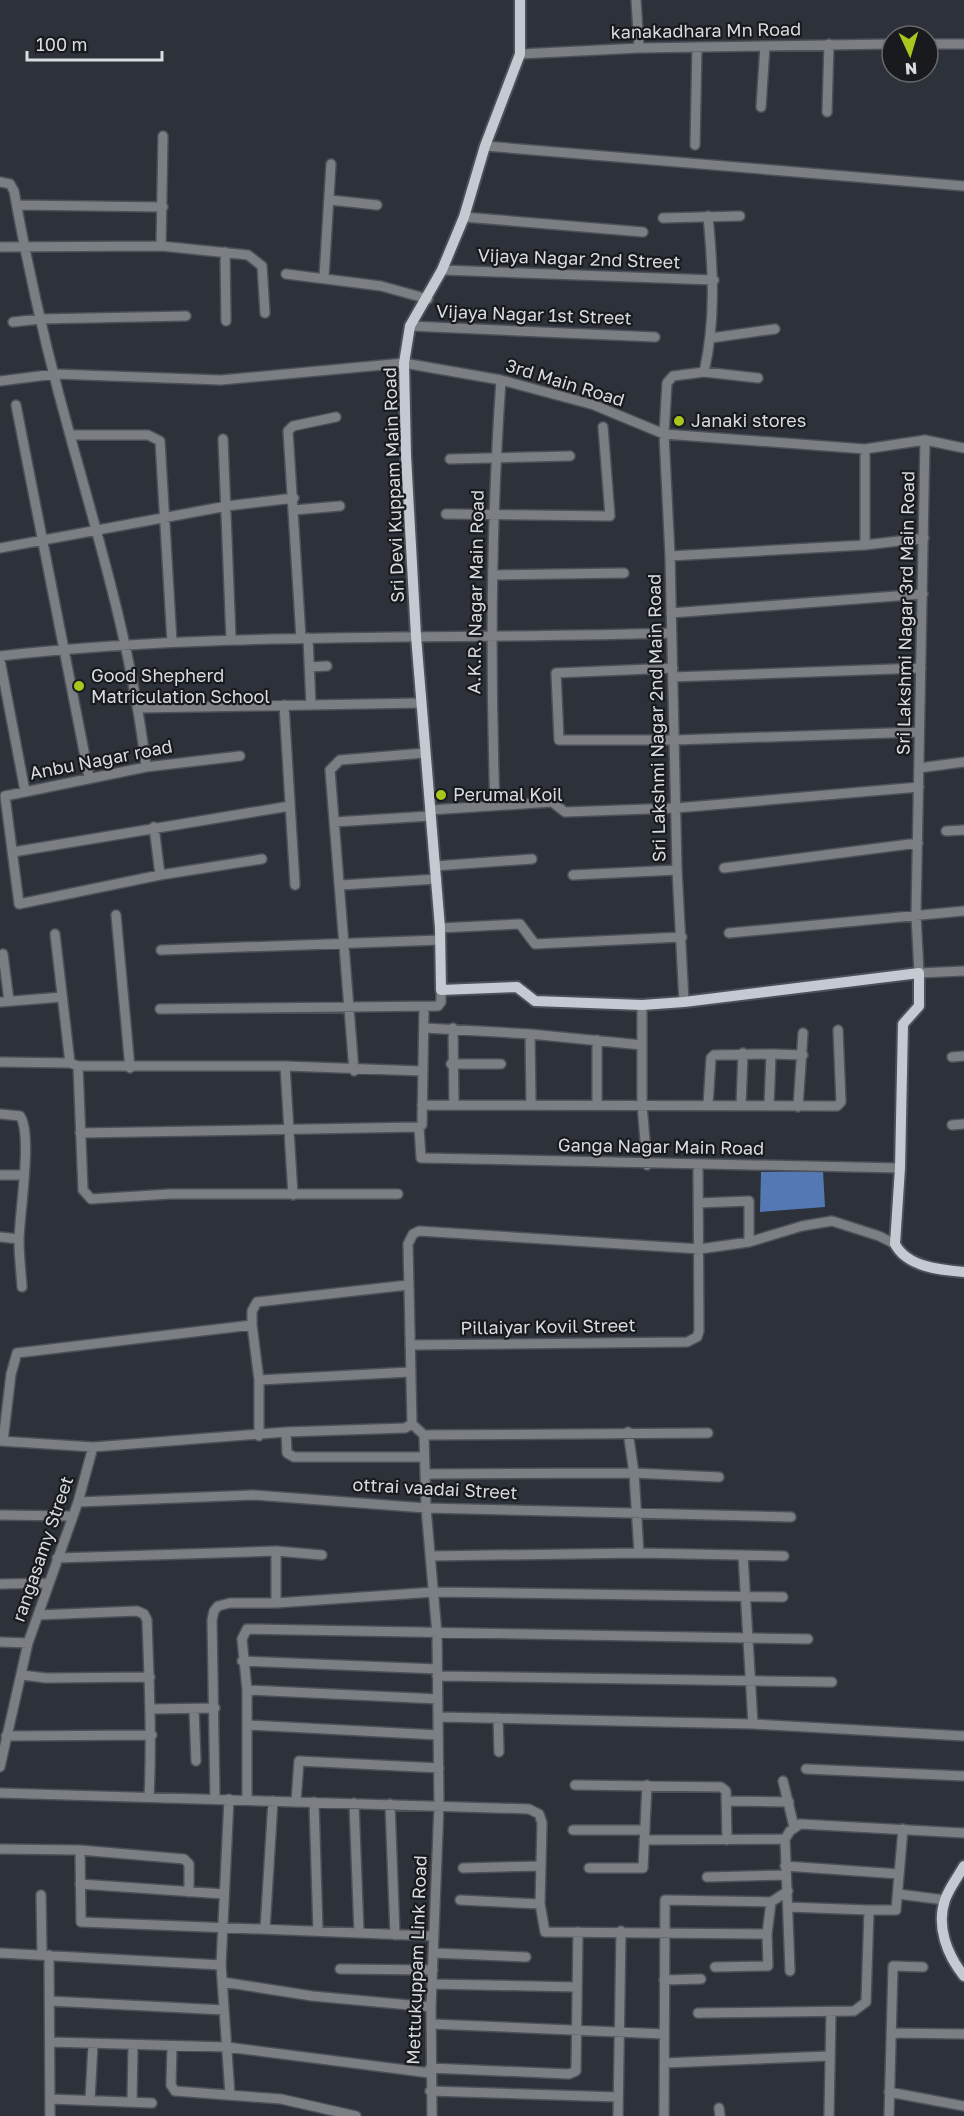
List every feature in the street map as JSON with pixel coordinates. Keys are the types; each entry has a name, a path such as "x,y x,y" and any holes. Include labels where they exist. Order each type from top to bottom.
{"main road":[{"name":"Sri Devi Kuppam Main Road","path":"441,990 440,928 416,636 406,456 404,363 410,326 428,299 464,217 485,146 520,54 520,0"},
{"path":"441,990 509,986 523,990 535,1001 642,1005 684,1002 919,973 919,1006 903,1024 900,1168 895,1244 900,1255 910,1261 964,1272"},
{"path":"964,1866 945,1900 943,1926 947,1951 964,1976"}],"street":[{"path":"636,0 639,48"},
{"path":"827,112 830,44"},
{"name":"kanakadhara Mn Road","path":"520,54 639,48 880,44"},
{"path":"940,44 964,44"},
{"path":"761,107 765,46"},
{"path":"695,145 697,47"},
{"path":"161,246 163,136"},
{"path":"485,146 964,186"},
{"path":"324,278 331,164"},
{"path":"0,182 6,182 13,187 23,245 40,319 125,644 139,708 146,767"},
{"path":"330,200 377,205"},
{"path":"17,205 163,207"},
{"path":"708,216 714,280 711,338 704,372 758,378"},
{"path":"663,218 740,216"},
{"path":"464,217 643,232"},
{"path":"0,247 23,245 161,246 248,255 262,266 265,312"},
{"path":"225,252 226,321"},
{"name":"Vijaya Nagar 2nd Street","path":"442,270 714,280"},
{"path":"286,274 381,286 428,299"},
{"path":"13,322 40,319 186,316"},
{"name":"Vijaya Nagar 1st Street","path":"410,326 656,337"},
{"path":"711,338 775,329"},
{"name":"3rd Main Road","path":"0,381 55,374 221,380 404,363 501,380 594,405 664,434 865,448 925,440 964,448"},
{"name":"Sri Lakshmi Nagar 2nd Main Road","path":"684,1002 677,870 670,556 664,434 668,380 673,375 704,372"},
{"name":"A.K.R. Nagar Main Road","path":"495,805 490,692 495,457 501,380"},
{"path":"16,405 89,777"},
{"path":"311,705 310,667 305,638 289,430 336,417"},
{"path":"446,514 610,516 603,428"},
{"path":"70,435 148,435 158,438 166,519 172,642"},
{"path":"223,440 231,639"},
{"name":"Sri Lakshmi Nagar 3rd Main Road","path":"919,973 916,915 925,440"},
{"path":"865,448 865,545"},
{"path":"450,459 570,456"},
{"path":"0,548 227,506 294,498"},
{"path":"294,510 340,506"},
{"path":"670,556 865,545 924,538"},
{"path":"493,575 624,573"},
{"path":"671,613 923,594"},
{"path":"25,791 0,658 63,649 231,639 672,633"},
{"path":"310,667 327,666"},
{"path":"919,732 675,740 559,740 556,673 921,668"},
{"path":"139,708 421,703"},
{"path":"284,705 295,885"},
{"path":"354,1071 346,943 330,770 335,762 425,753"},
{"name":"Anbu Nagar road","path":"160,875 19,903 5,796 146,767 240,756"},
{"path":"919,768 964,762"},
{"path":"334,822 495,805 552,802 565,812 676,808 919,787"},
{"path":"13,852 290,806"},
{"path":"154,828 160,875 262,859"},
{"path":"946,831 964,830"},
{"path":"724,868 918,843"},
{"path":"435,866 532,860"},
{"path":"573,875 677,870"},
{"path":"341,885 436,879"},
{"path":"729,933 964,911"},
{"path":"116,915 130,1068"},
{"path":"440,928 520,924 535,944 682,937"},
{"path":"55,934 62,997 74,1065 83,1190 91,1199 170,1194 398,1194"},
{"path":"161,950 440,940"},
{"path":"3,954 5,1001 62,997"},
{"path":"919,973 964,971"},
{"path":"160,1009 350,1009 440,1006 441,990"},
{"path":"642,1005 642,1104 647,1165"},
{"path":"80,1133 419,1127 422,1125 424,1007"},
{"path":"425,1028 530,1034 642,1045"},
{"path":"453,1028 454,1105"},
{"path":"422,1105 531,1103 798,1107 841,1105 838,1030"},
{"path":"798,1107 803,1033"},
{"path":"530,1034 531,1103"},
{"path":"597,1040 597,1104"},
{"path":"708,1105 711,1059 714,1055 743,1053 803,1055"},
{"path":"741,1106 743,1053"},
{"path":"769,1106 771,1054"},
{"path":"952,1057 964,1056"},
{"path":"0,1062 130,1068 285,1066 354,1071 422,1071"},
{"path":"452,1064 501,1064"},
{"path":"285,1066 293,1195"},
{"path":"0,1114 20,1116 23,1120 24,1175 19,1239 22,1287"},
{"path":"952,1125 964,1124"},
{"name":"Ganga Nagar Main Road","path":"419,1127 421,1158 647,1165 900,1168"},
{"path":"698,1166 700,1249"},
{"path":"0,1174 24,1175"},
{"path":"698,1203 749,1201 749,1242"},
{"path":"708,1433 628,1432 424,1436 412,1424 408,1244 413,1234 419,1231 700,1249 749,1242 802,1226 832,1221 879,1236 895,1244"},
{"path":"0,1237 19,1239"},
{"name":"Pillaiyar Kovil Street","path":"410,1345 687,1342 697,1337 699,1331 700,1249"},
{"path":"259,1436 258,1380 252,1325 252,1311 257,1302 408,1285"},
{"path":"252,1325 17,1353 11,1374 2,1441 93,1447 259,1436 286,1432 405,1428 412,1424"},
{"path":"258,1380 410,1372"},
{"path":"286,1432 287,1453 299,1458 424,1457"},
{"path":"628,1432 634,1473 639,1553"},
{"name":"Mettukuppam Link Road","path":"424,1436 426,1508 437,1634 439,1768 431,2007 432,2116"},
{"name":"rangasamy Street","path":"0,1767 28,1643 71,1516 78,1502 93,1447"},
{"path":"425,1474 634,1473 719,1477"},
{"name":"ottrai vaadai Street","path":"78,1502 253,1495 426,1508 790,1517"},
{"path":"0,1515 71,1516"},
{"path":"57,1558 276,1551 322,1555"},
{"path":"276,1551 276,1603"},
{"path":"431,1556 639,1553 784,1556"},
{"path":"743,1555 753,1724"},
{"path":"0,1584 48,1583"},
{"path":"215,1799 214,1611 218,1606 230,1603 276,1603 434,1592 783,1597"},
{"path":"38,1615 137,1611 144,1614 147,1620 152,1735 149,1797"},
{"path":"247,1800 247,1690 242,1661 242,1639 247,1629 748,1640 808,1639"},
{"path":"0,1642 28,1643"},
{"path":"242,1661 437,1673 832,1682"},
{"path":"22,1675 46,1678 150,1677"},
{"path":"247,1690 438,1699"},
{"path":"150,1709 215,1708"},
{"path":"194,1709 196,1761"},
{"path":"438,1717 753,1724 964,1736"},
{"path":"498,1718 499,1752"},
{"path":"247,1725 438,1735"},
{"path":"6,1736 152,1735"},
{"path":"296,1801 298,1761 439,1768"},
{"path":"806,1769 964,1776"},
{"path":"783,1781 794,1827"},
{"path":"575,1785 714,1785 724,1789 727,1840"},
{"path":"589,1868 643,1868 646,1785"},
{"path":"0,1793 439,1805 536,1811 542,1823 540,1904 545,1932 767,1934"},
{"path":"229,1799 222,1965 230,2095"},
{"path":"265,1929 273,1801"},
{"path":"314,1802 318,1932"},
{"path":"726,1802 789,1802"},
{"path":"354,1803 359,1933"},
{"path":"390,1804 395,1935"},
{"path":"790,1971 789,1907 784,1839 794,1827 800,1824 964,1833"},
{"path":"789,1907 896,1910 903,1829"},
{"path":"573,1830 727,1840 784,1839"},
{"path":"0,1849 80,1850 187,1860 189,1892"},
{"path":"80,1850 81,1922 434,1936"},
{"path":"463,1868 541,1866"},
{"path":"707,1877 786,1871 899,1874"},
{"path":"80,1884 224,1894"},
{"path":"664,2116 664,1900 771,1902 788,1891"},
{"path":"898,1894 945,1900"},
{"path":"41,1895 50,2001 50,2116"},
{"path":"460,1900 540,1904"},
{"path":"715,1967 768,1966 767,1934 771,1902"},
{"path":"698,2013 854,2011 866,2002 869,1910"},
{"path":"618,2116 621,1931"},
{"path":"50,2042 227,2047 430,2071 569,2073 576,2071 578,1932"},
{"path":"0,1953 222,1965"},
{"path":"433,1953 526,1957"},
{"path":"889,2116 892,1969 896,1965 922,1967"},
{"path":"340,1969 433,1970"},
{"path":"664,1980 701,1979"},
{"path":"223,1982 312,1996 431,2007"},
{"path":"432,1984 576,1987"},
{"path":"50,2001 224,2010"},
{"path":"829,2116 831,2012"},
{"path":"432,2024 664,2034"},
{"path":"891,2033 964,2034"},
{"path":"90,2100 93,2044"},
{"path":"132,2102 134,2046"},
{"path":"172,2046 173,2089 281,2099 356,2116"},
{"path":"665,2063 829,2056"},
{"path":"430,2091 618,2097"},
{"path":"889,2092 964,2106"},
{"path":"50,2099 152,2103"}],"water":[{"path":"823,1171 825,1207 760,1212 761,1172"}],"place":[{"name":"Janaki stores","path":"679,421"},
{"name":"Good Shepherd Matriculation School","path":"79,686"},
{"name":"Perumal Koil","path":"441,795"}]}
